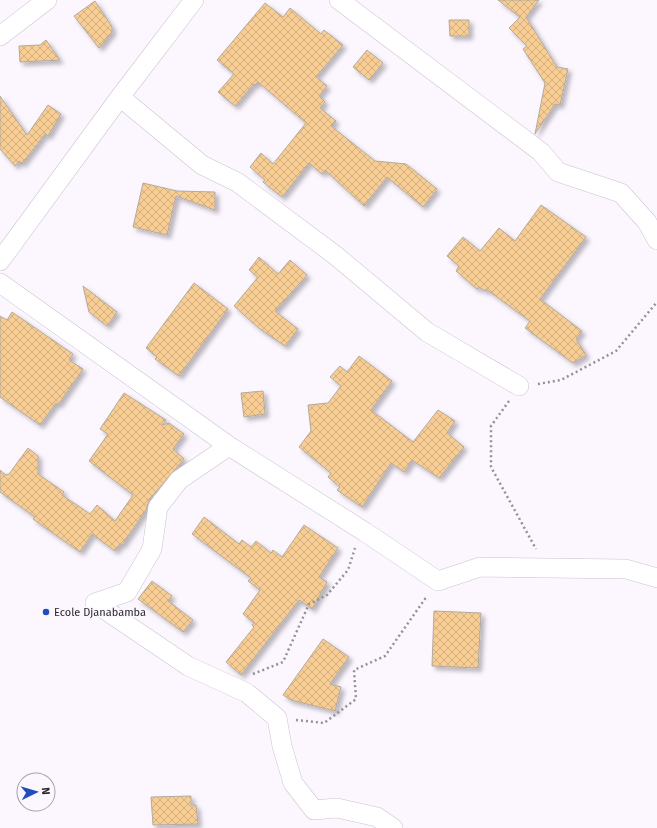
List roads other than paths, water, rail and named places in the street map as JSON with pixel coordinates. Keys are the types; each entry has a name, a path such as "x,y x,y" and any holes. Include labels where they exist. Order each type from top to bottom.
{"street":[{"path":"0,36 47,0"},
{"path":"0,261 120,97 194,0"},
{"path":"339,0 541,152 558,172 621,193 647,222 657,240"},
{"path":"120,97 202,165 237,182 336,255 427,332 519,386"},
{"path":"0,283 230,446 365,532 438,581 480,567 626,569 657,578"},
{"path":"230,446 179,480 158,507 152,549 127,592 95,602 188,666 246,693 277,718 282,746 293,783 314,810 337,808 377,817 392,828"}],"place":[{"name":"Ecole Djanabamba","path":"46,612"}]}
